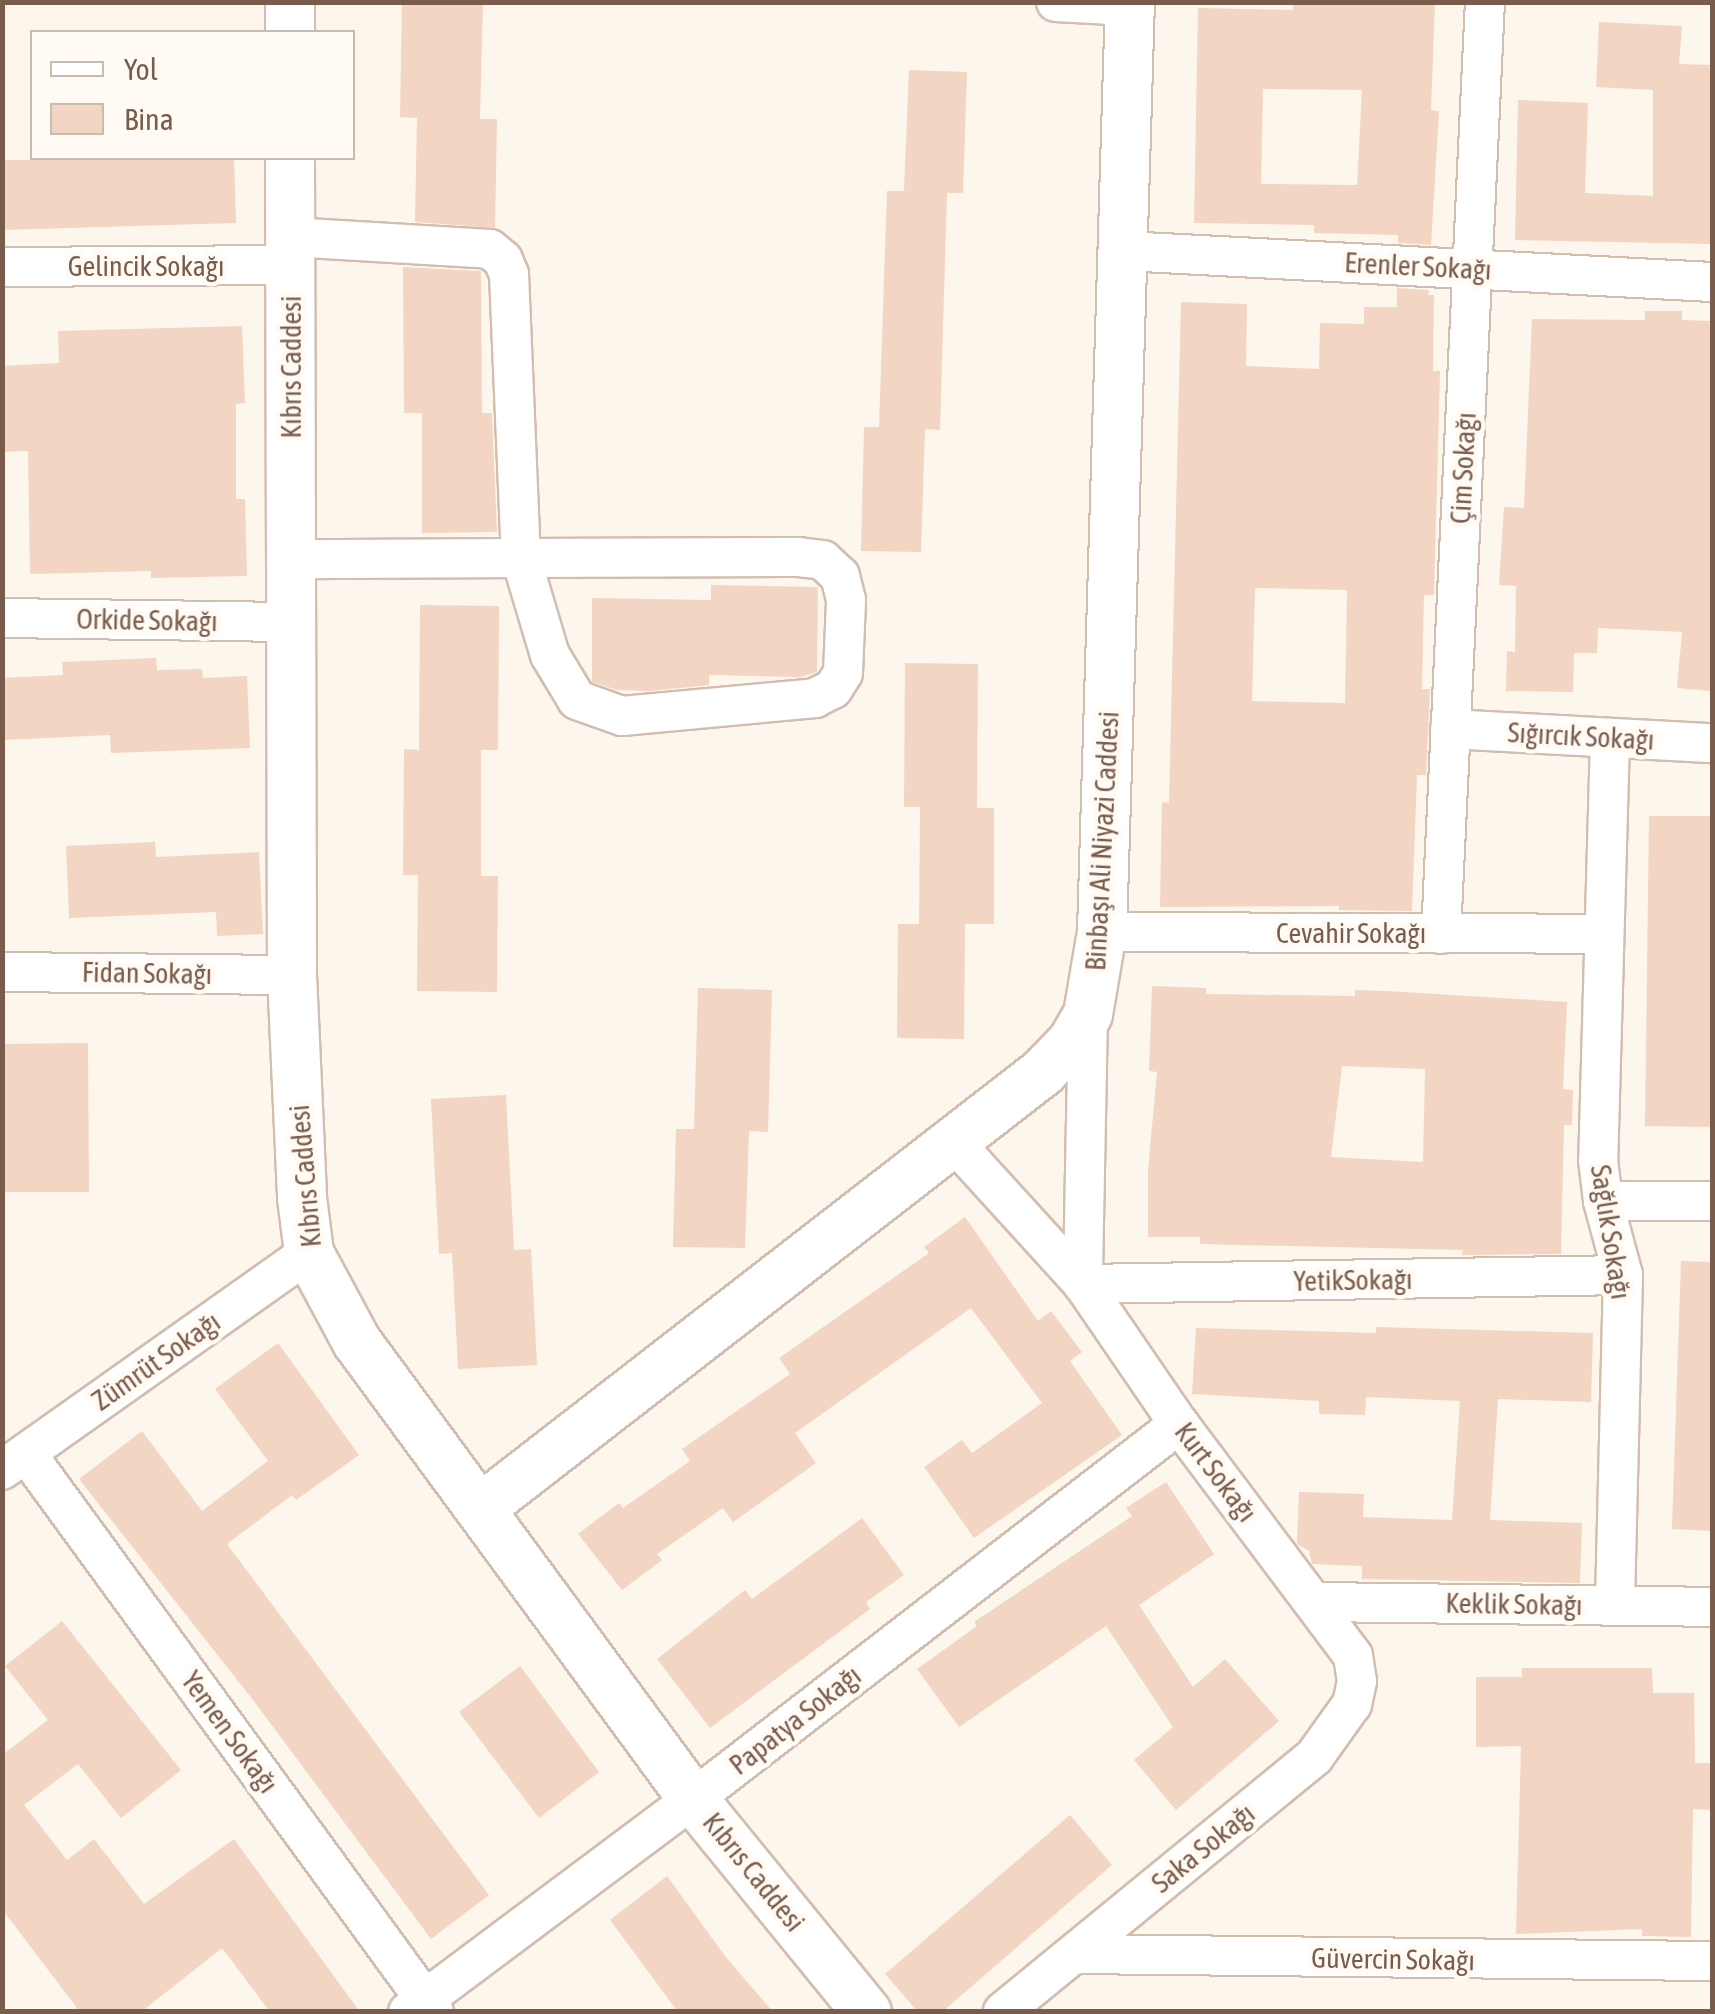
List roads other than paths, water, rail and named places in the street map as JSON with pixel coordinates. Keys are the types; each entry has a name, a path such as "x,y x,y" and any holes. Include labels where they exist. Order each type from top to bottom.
{"street":[{"path":"290,2 290,30"},
{"path":"1056,2 1130,4"},
{"name":"Çim Sokağı","path":"1440,934 1485,2"},
{"name":"Binbaşı Ali Niyazi Caddesi","path":"481,1508 1043,1072 1072,1042 1088,1014 1102,932 1130,4"},
{"name":"Kıbrıs Caddesi","path":"290,160 292,975 302,1198 309,1253 357,1342 693,1799 867,2012"},
{"name":"Gelincik Sokağı","path":"2,267 290,251 490,249 503,260 510,274 522,558"},
{"name":"Erenler Sokağı","path":"1124,251 1712,282"},
{"path":"292,559 522,558 823,560 840,576 846,600 842,672 833,689 815,698 622,716 601,712 577,700 564,683 550,655 522,558"},
{"name":"Orkide Sokağı","path":"2,618 291,622"},
{"name":"Sığırcık Sokağı","path":"1450,730 1712,743"},
{"name":"Sağlık Sokağı","path":"1610,738 1601,934 1598,1160 1603,1201 1623,1275 1615,1606"},
{"name":"Cevahir Sokağı","path":"1102,932 1601,934"},
{"name":"Fidan Sokağı","path":"2,972 292,975"},
{"path":"1083,1284 1088,1014"},
{"name":"Kurt Sokağı","path":"953,1141 1083,1284 1178,1424 1353,1656"},
{"path":"1603,1201 1712,1201"},
{"name":"Zümrüt Sokağı","path":"14,1461 309,1253"},
{"name":"YetikSokağı","path":"1083,1284 1623,1275"},
{"name":"Papatya Sokağı","path":"422,2008 1178,1424"},
{"name":"Yemen Sokağı","path":"14,1461 422,2008"},
{"name":"Keklik Sokağı","path":"1315,1602 1712,1607"},
{"name":"Saka Sokağı","path":"1003,2012 1314,1757 1352,1704 1357,1681 1353,1656"},
{"name":"Güvercin Sokağı","path":"1074,1954 1712,1962"}]}
